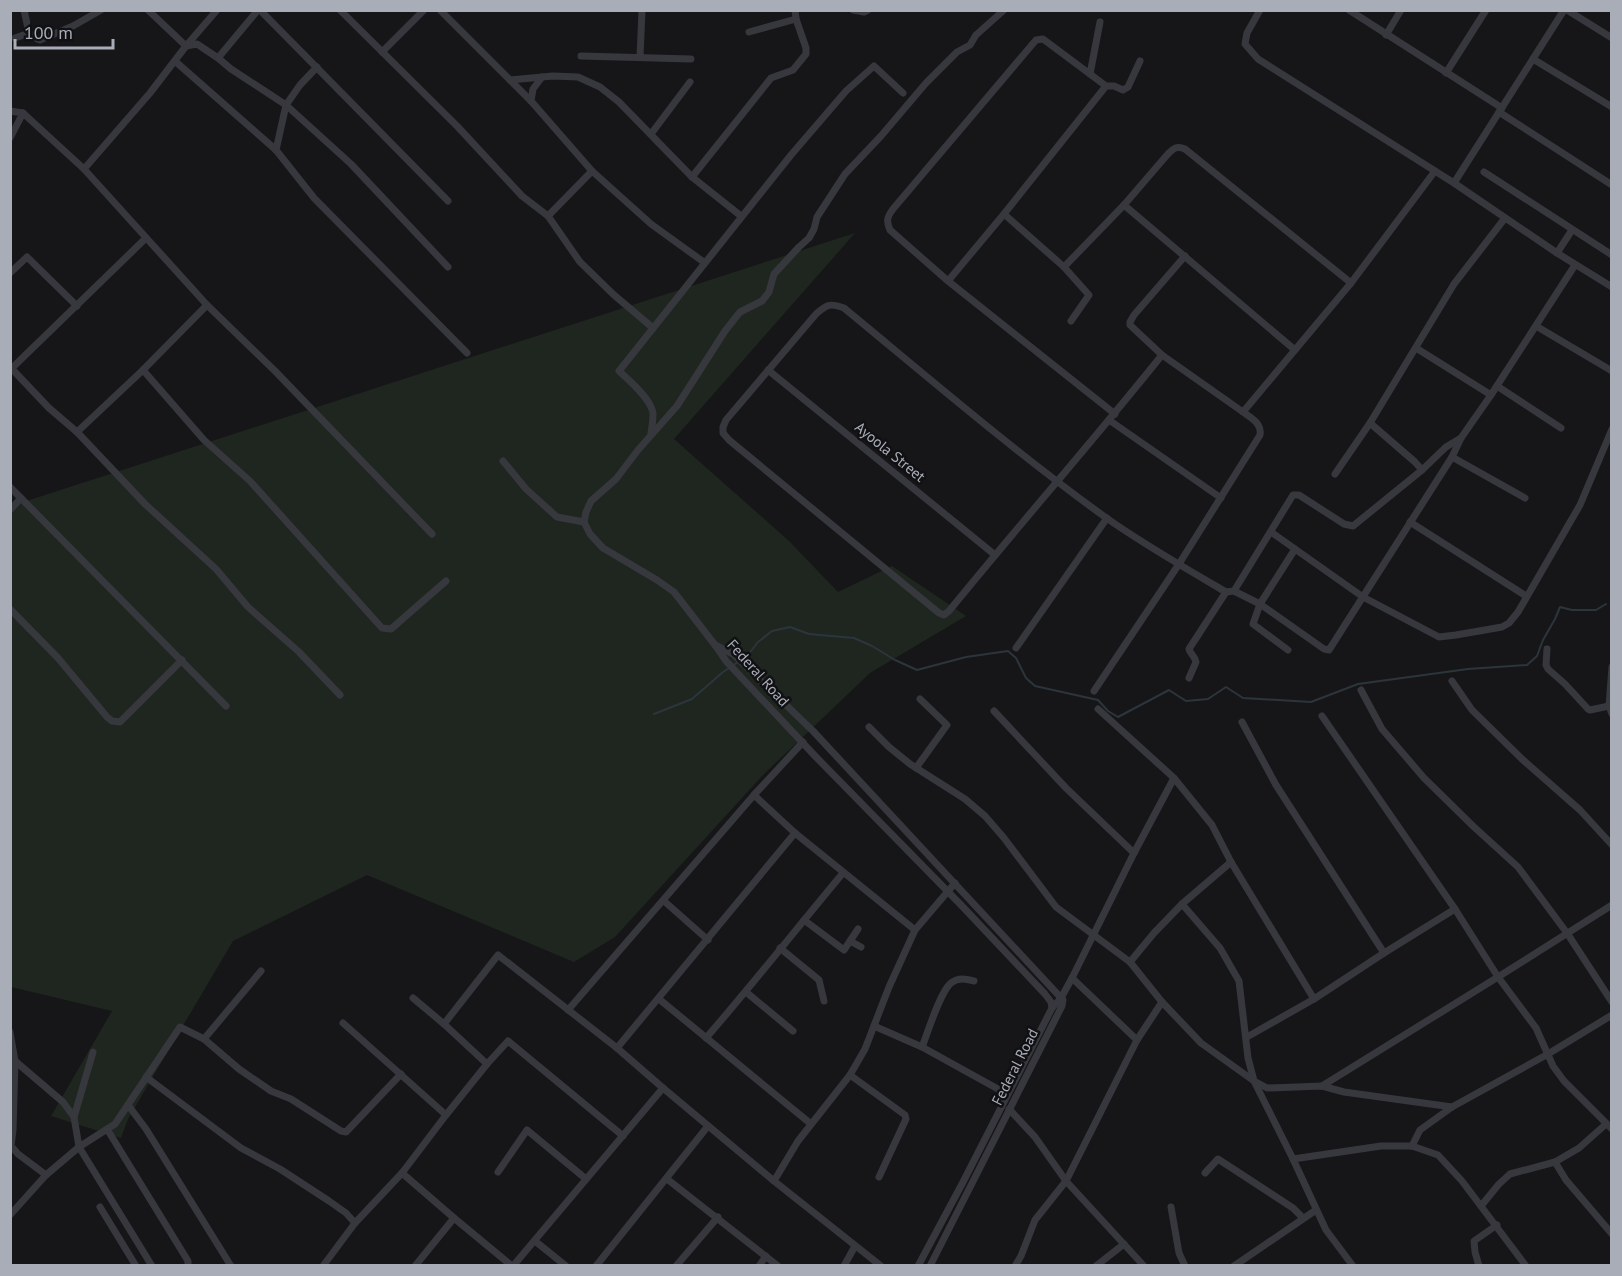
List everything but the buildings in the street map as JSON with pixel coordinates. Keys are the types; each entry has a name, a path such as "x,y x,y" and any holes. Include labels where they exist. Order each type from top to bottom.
{"street":[{"path":"24,10 29,33 40,40 74,26 101,10"},
{"path":"148,10 186,46"},
{"path":"84,170 217,10"},
{"path":"218,58 259,10 448,201"},
{"path":"340,10 457,126 522,196 548,216 580,262 653,328"},
{"path":"382,52 424,10"},
{"path":"440,10 531,101 592,171 651,224 705,263"},
{"path":"640,57 642,10"},
{"path":"854,10 864,12 868,10"},
{"path":"715,645 674,592 603,548 590,534 584,522 591,501 616,479 676,406 724,331 740,312 762,301 769,292 774,274 808,238 814,229 817,217 844,174 881,136 926,83 957,52 970,45 976,35 1004,10"},
{"path":"1260,10 1247,33 1245,44 1258,59 1455,183 1557,254 1611,287"},
{"path":"1349,10 1611,185"},
{"path":"1386,34 1401,10"},
{"path":"1446,73 1486,10"},
{"path":"1455,183 1566,10 1611,39"},
{"path":"692,177 771,78 793,70 806,54 807,48 795,15 749,32"},
{"path":"1090,74 1100,22"},
{"path":"15,38 29,33"},
{"path":"1140,61 1128,87 1123,90 1114,86 1106,86 1043,39 1036,40 888,216 887,223 890,230 948,281 1112,417 1221,498"},
{"path":"186,46 197,44 286,105 351,164 448,267"},
{"path":"581,56 691,59"},
{"path":"1533,59 1611,107"},
{"path":"176,62 276,150 314,198 467,353"},
{"path":"651,434 653,411 632,382 619,371 741,216 846,91 874,66 903,93"},
{"path":"276,150 286,105 317,67"},
{"path":"531,101 533,89 542,77"},
{"path":"510,80 579,77 600,87 619,102 692,177 741,216"},
{"path":"651,134 690,82"},
{"path":"948,281 1106,86"},
{"path":"10,111 23,113 84,170 207,304 432,534"},
{"path":"10,138 23,113"},
{"path":"1064,267 1124,205 1167,155 1174,148 1180,147 1351,283"},
{"path":"548,216 592,171"},
{"path":"1243,412 1351,283 1434,171"},
{"path":"1484,172 1611,255"},
{"path":"1124,205 1295,350"},
{"path":"1004,214 1064,267 1089,295 1071,321"},
{"path":"1335,474 1370,423 1454,284 1505,218"},
{"path":"1557,254 1572,230"},
{"path":"146,238 11,370 77,432 145,504 216,569 248,607 299,652 340,695"},
{"path":"10,273 27,256 77,306"},
{"path":"1094,691 1179,564 1260,435 1261,429 1258,424 1162,355 1132,328 1130,321 1134,315 1185,256"},
{"path":"1162,355 1112,417 1057,482 995,555 947,614 944,615 930,606 723,433 726,420 816,314 825,306 835,304 844,308 1057,482 1107,518 1226,592 1234,591 1260,604 1327,650 1364,597 1452,457 1461,438 1575,265"},
{"path":"77,432 143,370 207,304"},
{"path":"1536,326 1611,371"},
{"path":"1416,348 1491,395"},
{"path":"143,370 204,440 250,481 382,628 391,629 446,581"},
{"name":"Ayoola Street","path":"768,370 995,555"},
{"path":"1497,386 1561,428"},
{"path":"1370,423 1422,470"},
{"path":"1271,532 1364,597 1439,637 1493,630 1509,622 1518,612 1575,514 1611,429"},
{"path":"1234,591 1293,495 1299,495 1344,524 1353,526 1422,470 1446,447 1461,438"},
{"path":"1452,457 1525,498"},
{"path":"502,461 526,489 557,517 584,522"},
{"path":"10,487 226,706"},
{"path":"10,510 21,498"},
{"path":"1016,648 1107,518"},
{"path":"1410,522 1526,596"},
{"path":"1288,650 1253,624 1260,604 1295,549"},
{"path":"1189,678 1196,662 1190,649 1226,592"},
{"path":"10,609 58,658 112,721 120,722 182,660"},
{"name":"Federal Road","path":"715,645 733,654 813,731 1063,1000 930,1266"},
{"name":"Federal Road","path":"715,645 726,661 802,742 1051,1002 1052,1008 1037,1039 918,1266"},
{"path":"1547,649 1545,665 1590,710 1610,710 1611,667"},
{"path":"1452,681 1472,710 1523,760 1580,810 1611,844"},
{"path":"1361,690 1382,729 1424,778 1518,867 1567,933 1611,1002"},
{"path":"916,768 947,725 920,699"},
{"path":"1098,708 1174,778 1212,825 1231,862 1314,999"},
{"path":"994,711 1066,788 1134,853"},
{"path":"1322,716 1455,909 1498,977 1527,1019 1536,1028 1553,1066 1564,1081 1609,1126 1555,1162 1510,1174 1498,1184 1481,1206"},
{"path":"1242,722 1276,785 1384,953"},
{"path":"869,727 889,747 916,768 964,799 985,816 1056,907 1130,962 1162,1002 1201,1043 1254,1081 1267,1088 1322,1086 1344,1092 1452,1107"},
{"path":"568,1010 802,742"},
{"path":"1052,1008 1061,998 1072,978 1174,778"},
{"path":"754,795 795,833 915,930"},
{"path":"617,1048 795,833"},
{"path":"1130,962 1182,904 1231,862"},
{"path":"706,1038 843,873"},
{"path":"774,1181 798,1141 850,1075 865,1049 889,987 915,930 955,883"},
{"path":"664,901 708,940"},
{"path":"1182,904 1221,948 1239,981 1248,1058 1254,1081 1326,1230 1353,1266"},
{"path":"1322,1086 1611,905"},
{"path":"1246,1038 1314,999 1455,909"},
{"path":"804,920 844,950 858,929"},
{"path":"850,941 861,947"},
{"path":"780,948 819,980 824,1001"},
{"path":"444,1024 498,955 617,1048 774,1181 881,1266"},
{"path":"204,1039 261,971"},
{"path":"1072,978 1137,1040"},
{"path":"922,1047 943,994 950,984 964,979 974,981"},
{"path":"746,992 793,1030"},
{"path":"413,998 487,1064"},
{"path":"658,999 811,1124"},
{"path":"1015,1266 1035,1220 1066,1181 1137,1040 1162,1002"},
{"path":"1412,1146 1420,1130 1452,1107 1548,1054 1611,1015"},
{"path":"343,1023 446,1115"},
{"path":"874,1026 922,1047 1007,1094"},
{"path":"10,1215 46,1175 79,1147 115,1124 180,1027 204,1039 239,1069 271,1091 291,1099 346,1132 401,1074"},
{"path":"10,1032 15,1061 13,1130 10,1146 46,1175"},
{"path":"322,1266 355,1223 402,1173 446,1115 508,1041 623,1136"},
{"path":"93,1052 74,1117 79,1147 152,1266"},
{"path":"15,1061 63,1102 74,1117"},
{"path":"850,1075 905,1115 906,1119 879,1177"},
{"path":"146,1077 241,1149 286,1173 338,1207 355,1223"},
{"path":"402,1173 513,1266 663,1088"},
{"path":"128,1105 146,1128 231,1266"},
{"path":"1009,1109 1035,1137 1066,1181 1144,1266"},
{"path":"596,1266 708,1126"},
{"path":"107,1130 188,1261 188,1266"},
{"path":"498,1172 527,1130 586,1179"},
{"path":"1293,1159 1381,1146 1412,1146 1438,1155 1497,1225 1526,1266"},
{"path":"1205,1173 1218,1159 1293,1208 1303,1218"},
{"path":"1555,1162 1566,1180 1611,1234"},
{"path":"667,1179 778,1266"},
{"path":"100,1207 136,1266"},
{"path":"1171,1207 1179,1253 1185,1266"},
{"path":"1237,1265 1316,1210"},
{"path":"676,1266 718,1217"},
{"path":"415,1266 453,1218"},
{"path":"1479,1266 1474,1241 1497,1225"},
{"path":"535,1242 566,1266"},
{"path":"1096,1266 1124,1244"},
{"path":"844,1266 855,1246"},
{"path":"759,1266 766,1256"}],"shaded area":[{"path":"855,233 674,439 789,541 838,592 892,566 966,616 870,673 763,775 615,937 574,962 367,875 233,941 128,1119 121,1138 51,1116 112,1011 11,987 11,506"}],"waterway":[{"path":"654,714 692,699 723,672 747,656 758,642 772,631 790,627 809,634 854,638 917,670 966,657 1008,651 1016,658 1026,678 1035,686 1098,700 1108,711 1118,717 1169,690 1186,701 1208,699 1226,687 1243,698 1311,702 1358,684 1468,669 1527,665 1537,656 1560,607 1572,610 1596,610 1606,604"}]}
